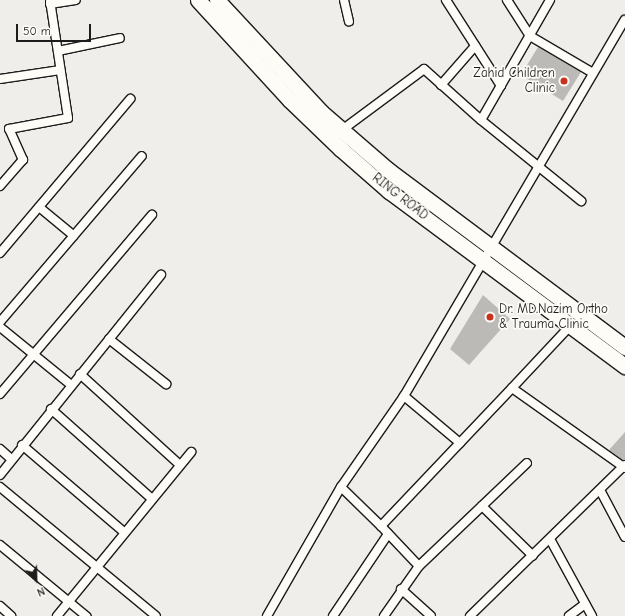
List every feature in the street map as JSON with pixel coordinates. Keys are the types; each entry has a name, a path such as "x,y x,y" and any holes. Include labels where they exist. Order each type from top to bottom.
{"highway":[{"name":"RING ROAD","path":"198,0 290,100 340,149 390,191 625,366"},
{"name":"RING ROAD","path":"217,0 342,130 388,170 625,347"}],"street":[{"path":"0,186 23,160 4,129 68,118 50,2 76,0"},
{"path":"344,0 349,21"},
{"path":"446,0 500,86"},
{"path":"507,0 530,36 593,73"},
{"path":"481,120 550,0"},
{"path":"267,616 341,487 404,396 537,166 593,73 623,30 625,20"},
{"path":"58,51 120,38"},
{"path":"441,85 475,46"},
{"path":"342,130 424,69 481,120 581,201"},
{"path":"0,79 60,70"},
{"path":"0,252 130,99"},
{"path":"0,322 142,156"},
{"path":"39,207 74,236"},
{"path":"0,394 152,215"},
{"path":"0,475 22,445 161,275"},
{"path":"381,526 571,325"},
{"path":"0,327 71,385"},
{"path":"109,338 166,384"},
{"path":"80,374 180,465"},
{"path":"470,616 478,613 550,539 625,467 512,388"},
{"path":"404,396 460,443"},
{"path":"51,409 152,499"},
{"path":"22,445 124,532"},
{"path":"0,449 11,459"},
{"path":"57,616 124,532 191,452"},
{"path":"384,616 401,589 419,566 527,463"},
{"path":"0,487 156,616"},
{"path":"341,487 419,566"},
{"path":"600,490 625,538"},
{"path":"482,506 533,556"},
{"path":"332,616 388,534"},
{"path":"550,539 592,616"},
{"path":"0,545 86,616"},
{"path":"401,589 431,616"},
{"path":"569,616 585,604"},
{"path":"0,606 11,616"}],"building":[{"path":"538,47 581,72 563,101 521,75"},
{"path":"483,295 510,319 469,365 450,349"},
{"path":"625,432 625,460 623,460 609,450"}],"place":[{"name":"Zahid Children Clinic","path":"564,81"},
{"name":"Dr. MD.Nazim Ortho & Trauma Clinic","path":"490,317"}]}
